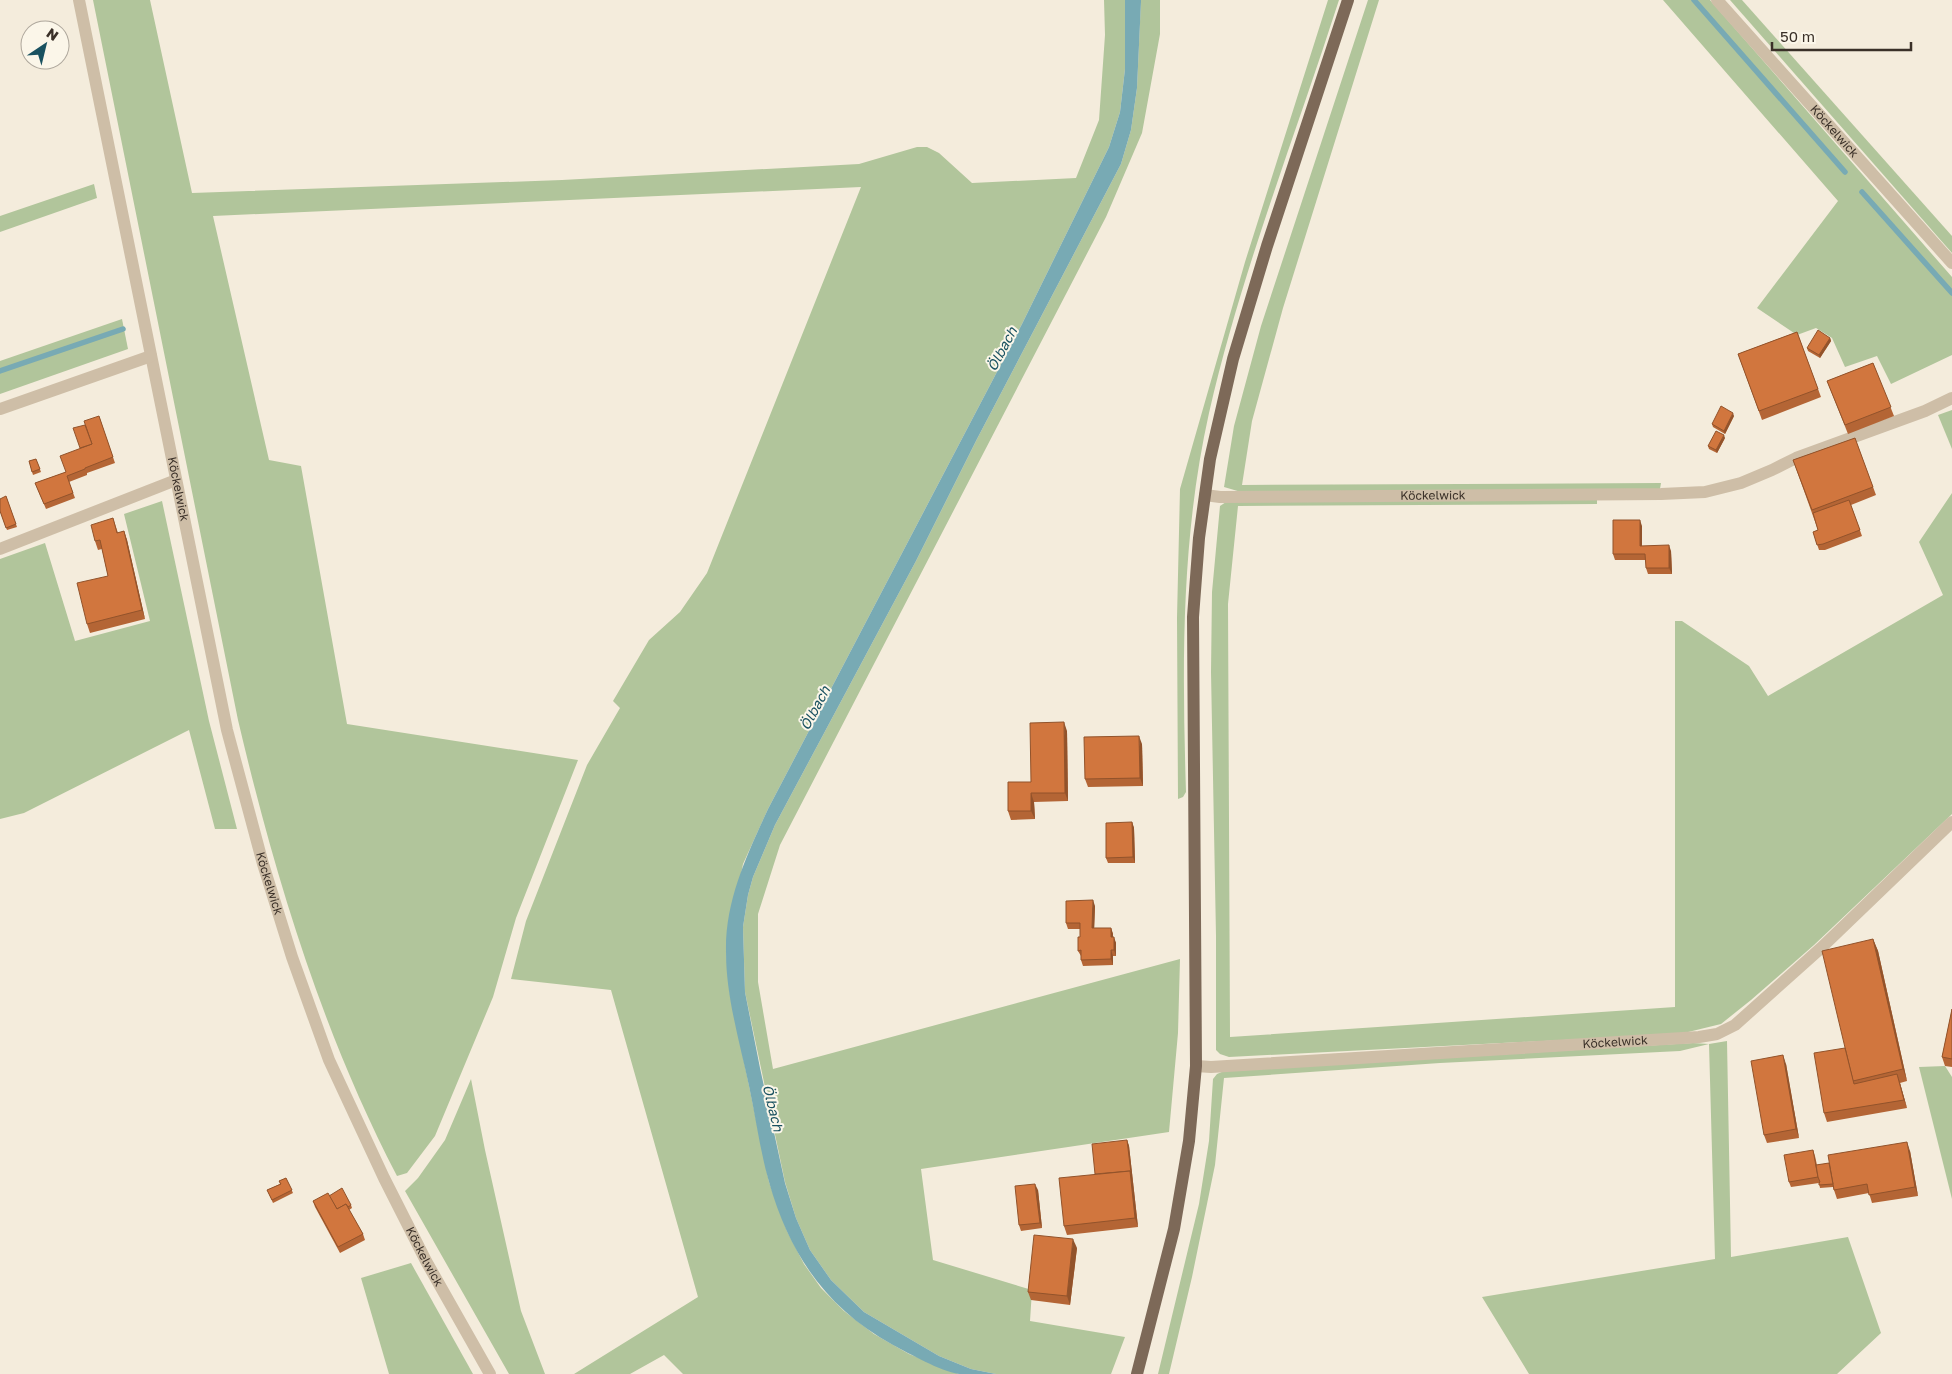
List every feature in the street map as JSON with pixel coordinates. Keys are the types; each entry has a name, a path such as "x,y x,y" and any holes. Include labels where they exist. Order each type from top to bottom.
{"main road":[{"path":"1137,1374 1174,1229 1189,1141 1196,1066 1193,617 1204,495 1210,459 1233,359 1267,246 1348,0"}],"street":[{"name":"Köckelwick","path":"79,0 227,730 263,864 292,957 329,1060 384,1178 426,1261 490,1374"},
{"name":"Köckelwick","path":"1717,0 1952,262"},
{"path":"0,410 151,356"},
{"name":"Köckelwick","path":"1204,495 1220,497 1661,494 1705,492 1741,483 1796,458 1925,412 1952,398"},
{"path":"0,549 176,480"},
{"name":"Köckelwick","path":"1196,1066 1211,1067 1700,1037 1717,1034 1735,1025 1950,828"}],"green space":[{"path":"93,0 150,0 192,193 562,180 859,164 917,147 927,147 939,153 972,183 1076,178 1099,120 1105,35 1104,0 1125,0 1125,69 1120,112 1109,147 1022,324 768,809 743,864 726,952 730,994 769,1182 787,1231 804,1264 821,1288 844,1311 874,1334 909,1354 959,1374 683,1374 664,1355 630,1374 574,1374 698,1297 611,990 511,979 526,921 587,765 620,708 613,701 649,640 680,612 707,573 861,187 213,216 269,460 301,466 347,724 578,760 516,918 493,997 435,1136 407,1173 397,1176 370,1122 323,1010 285,895 252,779 238,720"},
{"path":"1141,0 1160,0 1160,34 1142,133 1106,217 780,845 758,914 758,982 773,1069 1180,959 1178,1033 1169,1132 921,1169 933,1260 1032,1290 1030,1321 1125,1337 1111,1374 996,1374 971,1369 939,1356 864,1312 831,1280 810,1250 796,1218 785,1182 745,992 743,927 753,877 775,825 916,561 977,439 1121,164 1131,130 1137,88"},
{"path":"1328,0 1339,0 1237,309 1209,413 1200,460 1188,554 1184,649 1186,792 1183,797 1178,799 1177,618 1180,489 1245,262"},
{"path":"1368,0 1379,0 1283,308 1252,421 1242,485 1661,483 1660,489 1241,492 1224,487 1234,426 1261,326"},
{"path":"1663,0 1710,0 1952,277 1952,355 1891,384 1877,356 1845,367 1832,338 1816,328 1797,335 1757,308 1838,201"},
{"path":"1730,0 1742,0 1952,236 1952,253"},
{"path":"94,184 97,198 0,232 0,216"},
{"path":"122,319 128,349 0,394 0,361"},
{"path":"1952,410 1952,449 1938,415"},
{"path":"1952,493 1952,814 1814,945 1721,1024 1680,1034 1229,1057 1220,1054 1216,1050 1216,936 1211,672 1212,592 1220,506 1226,502 1597,498 1597,504 1238,506 1228,604 1230,1037 1675,1007 1675,621 1682,621 1749,666 1768,696 1943,595 1919,542"},
{"path":"162,501 209,721 237,829 215,829 189,730 24,813 0,819 0,559 45,543 75,641 150,621 124,514"},
{"path":"1727,1041 1731,1257 1848,1237 1881,1333 1837,1374 1529,1374 1482,1297 1715,1259 1709,1044"},
{"path":"1693,1043 1709,1044 1680,1051 1440,1063 1224,1078 1215,1165 1192,1277 1169,1374 1158,1374 1199,1204 1209,1141 1213,1079 1217,1074 1224,1071"},
{"path":"1945,1066 1952,1077 1952,1199 1919,1067"},
{"path":"471,1079 521,1311 545,1374 509,1374 405,1191 418,1178 445,1140"},
{"path":"411,1263 473,1374 389,1374 361,1278"}],"water":[{"path":"1125,0 1141,0 1141,2 1137,88 1131,130 1121,164 977,439 916,561 775,825 753,877 743,927 745,992 760,1068 785,1183 796,1218 810,1250 831,1280 864,1312 939,1356 971,1369 996,1374 959,1374 925,1362 893,1345 848,1314 814,1277 788,1233 769,1182 734,1020 728,986 726,952 729,914 745,861 768,809 1022,324 1109,147 1120,112 1125,69"}],"building":[{"path":"1818,330 1830,338 1819,355 1807,348"},
{"path":"1797,332 1818,389 1759,411 1738,354"},
{"path":"1873,363 1891,407 1845,425 1827,381"},
{"path":"1721,406 1733,413 1724,431 1712,424"},
{"path":"99,416 113,457 67,476 73,493 44,504 35,483 66,472 60,456 92,444 84,421"},
{"path":"85,425 92,444 80,448 73,428"},
{"path":"1716,431 1724,435 1716,450 1708,446"},
{"path":"1855,438 1873,487 1812,510 1793,460"},
{"path":"36,459 40,469 32,472 29,461"},
{"path":"6,496 16,524 6,528 0,511 0,499"},
{"path":"1849,500 1860,530 1817,545 1813,532 1818,530 1813,513"},
{"path":"113,518 117,533 124,531 142,610 87,624 77,583 108,576 100,540 95,541 91,525"},
{"path":"1613,520 1640,520 1640,546 1669,545 1669,568 1646,568 1645,554 1613,554"},
{"path":"1064,722 1065,793 1031,793 1031,811 1008,811 1008,782 1031,782 1030,723"},
{"path":"1139,736 1140,778 1085,779 1084,737"},
{"path":"1132,822 1133,857 1106,858 1106,823"},
{"path":"1093,900 1092,928 1111,928 1111,937 1114,937 1114,950 1111,950 1111,959 1081,960 1081,950 1078,951 1080,923 1066,923 1066,901"},
{"path":"1873,939 1903,1069 1853,1081 1822,951"},
{"path":"1952,1009 1952,1059 1942,1057"},
{"path":"1845,1048 1854,1084 1897,1074 1904,1100 1824,1113 1814,1053"},
{"path":"1783,1055 1796,1129 1764,1135 1751,1061"},
{"path":"1127,1140 1131,1173 1130,1171 1095,1174 1092,1144"},
{"path":"1907,1142 1915,1187 1869,1195 1867,1184 1834,1190 1828,1155"},
{"path":"1813,1150 1818,1177 1789,1182 1784,1155"},
{"path":"1829,1163 1833,1184 1819,1185 1816,1165"},
{"path":"1130,1171 1135,1218 1064,1226 1059,1178"},
{"path":"286,1178 292,1190 272,1200 267,1190 281,1184 279,1181"},
{"path":"1035,1184 1040,1223 1019,1225 1015,1186"},
{"path":"342,1188 351,1205 348,1207 346,1204 337,1209 329,1196"},
{"path":"328,1193 337,1209 346,1204 363,1234 338,1247 313,1201"},
{"path":"1034,1235 1073,1239 1067,1296 1028,1292"}],"waterway":[{"path":"1694,0 1845,172"},
{"path":"1862,192 1952,293"},
{"path":"0,371 123,329"}],"water label":[{"name":"Ölbach","path":"1002,349"},
{"name":"Ölbach","path":"815,708"},
{"name":"Ölbach","path":"773,1108"}]}
